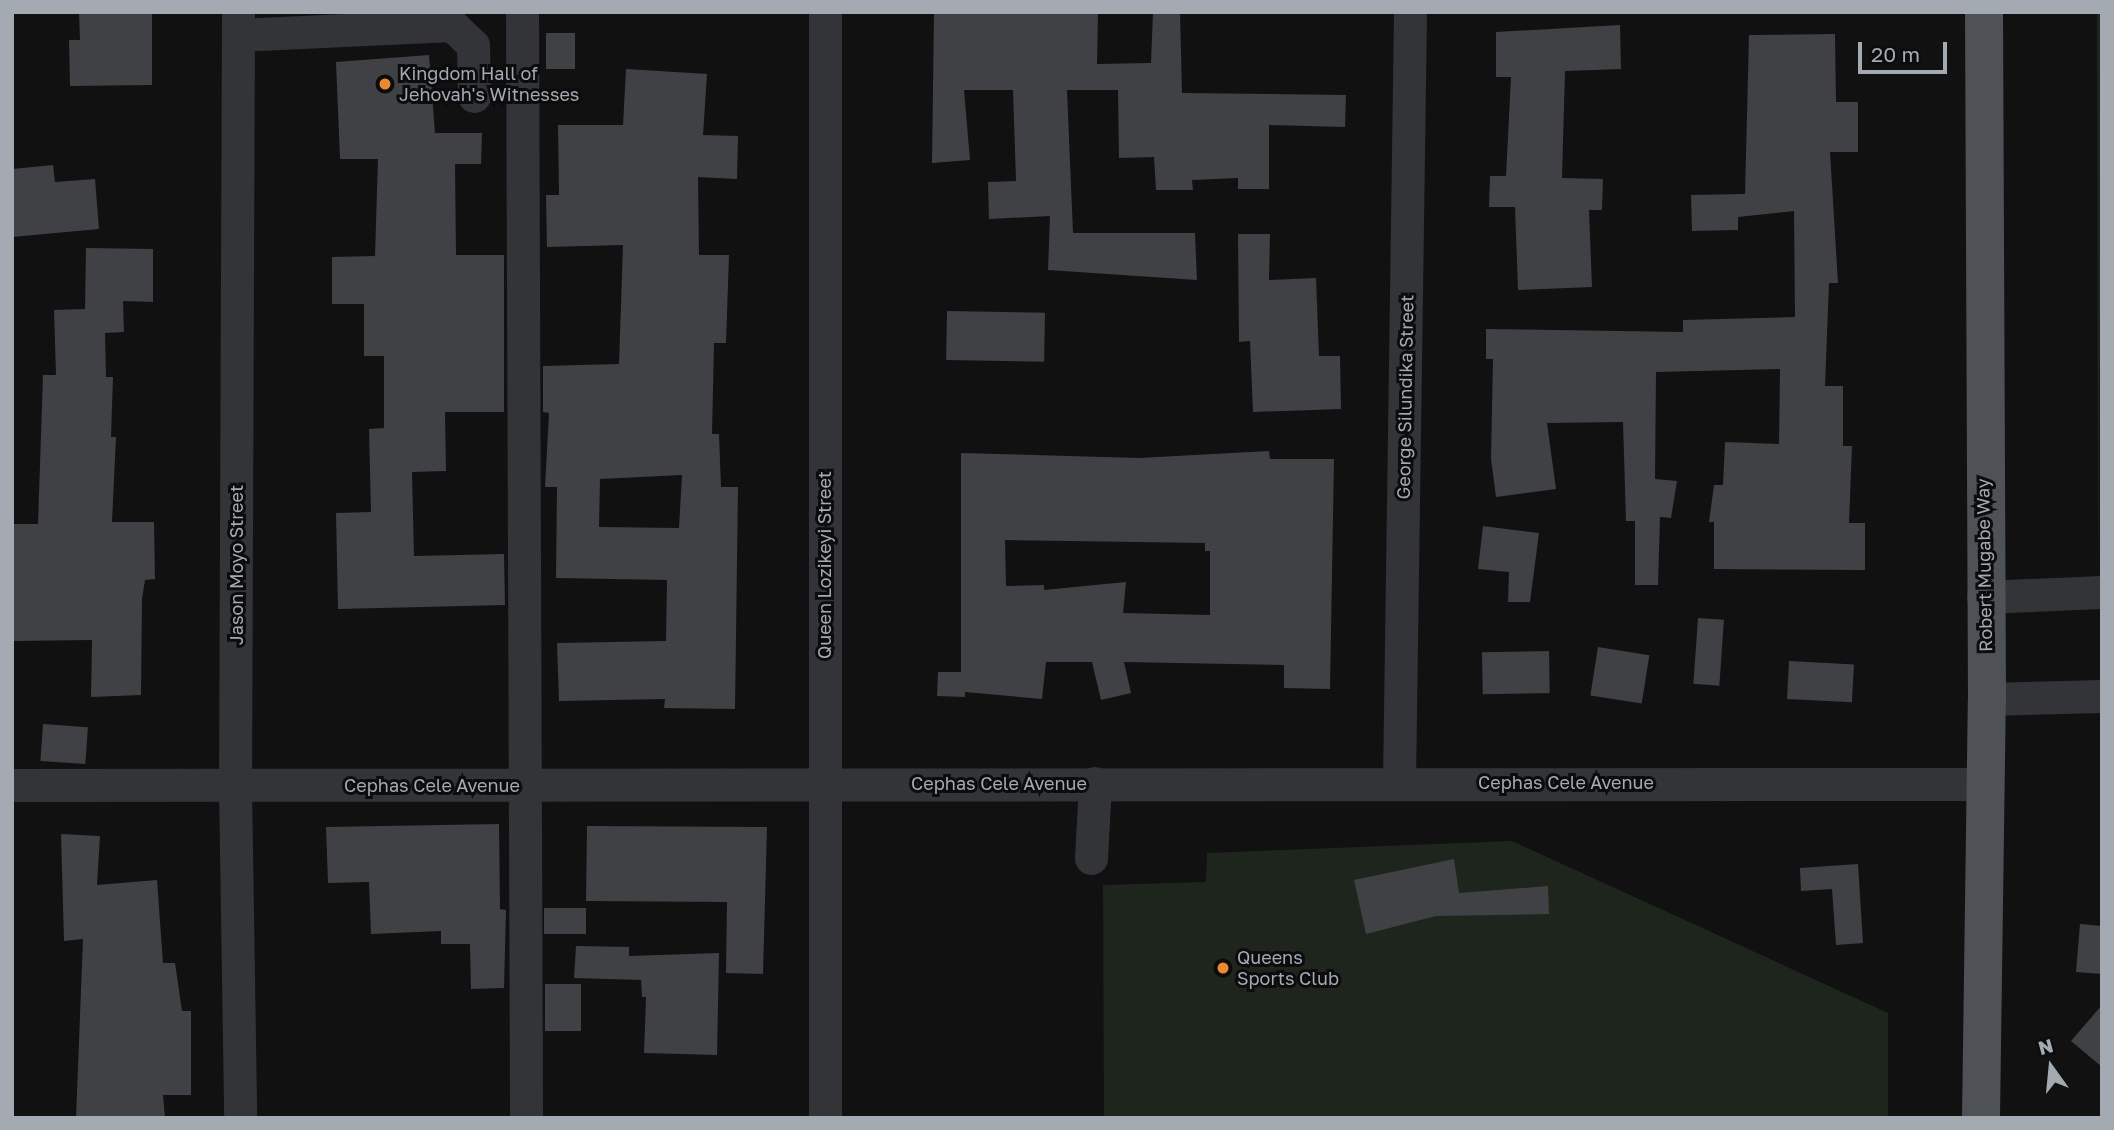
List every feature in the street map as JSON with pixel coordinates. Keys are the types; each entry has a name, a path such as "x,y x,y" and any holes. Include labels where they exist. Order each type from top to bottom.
{"main road":[{"name":"Robert Mugabe Way","path":"1981,1118 1987,699 1983,597 1984,12"}],"street":[{"path":"522,12 526,1118"},
{"name":"Queen Lozikeyi Street","path":"824,12 825,1118"},
{"name":"George Silundika Street","path":"1399,782 1410,12"},
{"path":"238,23 452,25 474,46 474,96"},
{"name":"Jason Moyo Street","path":"238,23 235,786 240,1118"},
{"path":"1983,597 2102,592"},
{"path":"1987,699 2102,696"},
{"name":"Cephas Cele Avenue","path":"12,785 1399,782 1986,784"},
{"path":"1091,858 1095,783"}],"shaded area":[{"path":"2097,12 2102,12 2098,609"},
{"path":"1512,841 1888,1013 1888,1118 1104,1118 1103,885 1206,882 1207,853"}],"building":[{"path":"79,12 152,12 152,85 70,86 69,40 80,40"},
{"path":"934,12 1098,12 1097,64 1151,63 1153,12 1180,12 1182,93 1346,95 1345,127 1269,125 1269,189 1238,189 1238,178 1192,180 1193,190 1156,190 1154,157 1119,158 1118,90 1067,90 1073,233 1195,233 1197,280 1048,270 1050,216 989,219 988,182 1016,181 1013,90 964,90 970,160 932,163"},
{"path":"1620,25 1621,69 1565,71 1562,178 1603,179 1602,210 1589,210 1592,287 1518,290 1515,207 1489,207 1490,176 1506,176 1511,77 1496,77 1496,32"},
{"path":"546,33 575,33 575,69 546,69"},
{"path":"1835,34 1836,102 1858,102 1858,152 1830,152 1838,283 1829,283 1825,386 1843,386 1843,446 1852,446 1849,523 1865,523 1865,570 1714,569 1714,522 1709,522 1714,485 1723,485 1725,442 1779,444 1780,369 1656,372 1655,479 1677,481 1671,518 1660,517 1658,585 1635,585 1635,521 1626,521 1623,422 1547,423 1556,489 1496,497 1491,459 1493,359 1486,359 1486,329 1683,332 1683,320 1795,317 1794,211 1738,217 1738,230 1692,231 1691,195 1745,194 1749,35"},
{"path":"429,55 435,133 482,133 481,164 455,164 456,255 504,255 504,412 445,412 446,471 412,472 414,556 504,554 505,605 338,609 336,513 371,512 369,429 384,428 384,356 364,356 364,304 332,304 332,257 375,256 378,159 340,159 336,62"},
{"path":"626,69 707,74 703,135 738,136 737,179 698,177 699,255 729,255 726,343 714,343 712,434 719,434 721,487 738,487 735,709 664,708 665,699 559,701 557,643 666,641 667,580 556,578 557,487 545,487 549,413 543,412 543,366 619,364 623,245 547,247 546,195 559,195 558,125 623,125","holes":["682,475 679,528 599,527 600,479"]},
{"path":"53,165 55,182 95,179 99,229 12,237 12,169"},
{"path":"1238,234 1270,234 1269,280 1316,278 1319,356 1340,356 1341,409 1253,412 1250,341 1239,342"},
{"path":"86,248 153,249 153,302 123,301 124,332 105,333 106,377 113,377 111,437 116,437 112,522 154,522 155,579 145,580 142,599 141,695 91,697 92,640 12,641 12,524 38,524 43,375 56,375 54,310 85,309"},
{"path":"947,311 1045,313 1044,362 946,360"},
{"path":"1269,451 1270,459 1334,459 1330,689 1284,688 1284,665 1124,662 1131,693 1101,700 1092,662 1046,662 1042,699 965,692 965,697 937,696 938,672 961,672 961,453 1139,458","holes":["1005,540 1205,543 1205,551 1210,551 1210,615 1123,613 1126,582 1044,590 1044,585 1006,586"]},
{"path":"1483,526 1539,533 1530,602 1508,602 1509,572 1478,569"},
{"path":"1698,618 1724,620 1719,686 1693,684"},
{"path":"1598,647 1649,655 1642,704 1590,695"},
{"path":"1549,651 1550,693 1483,694 1482,652"},
{"path":"1789,661 1854,664 1852,702 1787,699"},
{"path":"43,724 88,727 85,764 40,761"},
{"path":"499,824 500,909 506,910 504,988 471,989 470,944 441,944 441,931 371,934 369,882 328,883 326,827"},
{"path":"587,826 767,827 763,974 726,973 727,902 586,901"},
{"path":"61,834 100,836 97,885 157,880 163,963 175,963 182,1011 191,1011 191,1095 163,1095 165,1118 76,1118 83,939 64,941"},
{"path":"1454,859 1459,893 1548,886 1549,914 1436,916 1366,934 1354,880"},
{"path":"1858,864 1863,943 1836,945 1832,889 1801,891 1800,868"},
{"path":"544,908 586,908 586,934 544,934"},
{"path":"2080,924 2102,926 2102,974 2076,972"},
{"path":"576,946 629,947 629,956 719,953 717,1055 644,1053 646,997 642,997 641,980 574,978"},
{"path":"545,984 581,984 581,1031 545,1031"},
{"path":"2102,1005 2102,1067 2071,1041"}],"place":[{"name":"Kingdom Hall of Jehovah's Witnesses","path":"385,84"},
{"name":"Queens Sports Club","path":"1223,968"}]}
